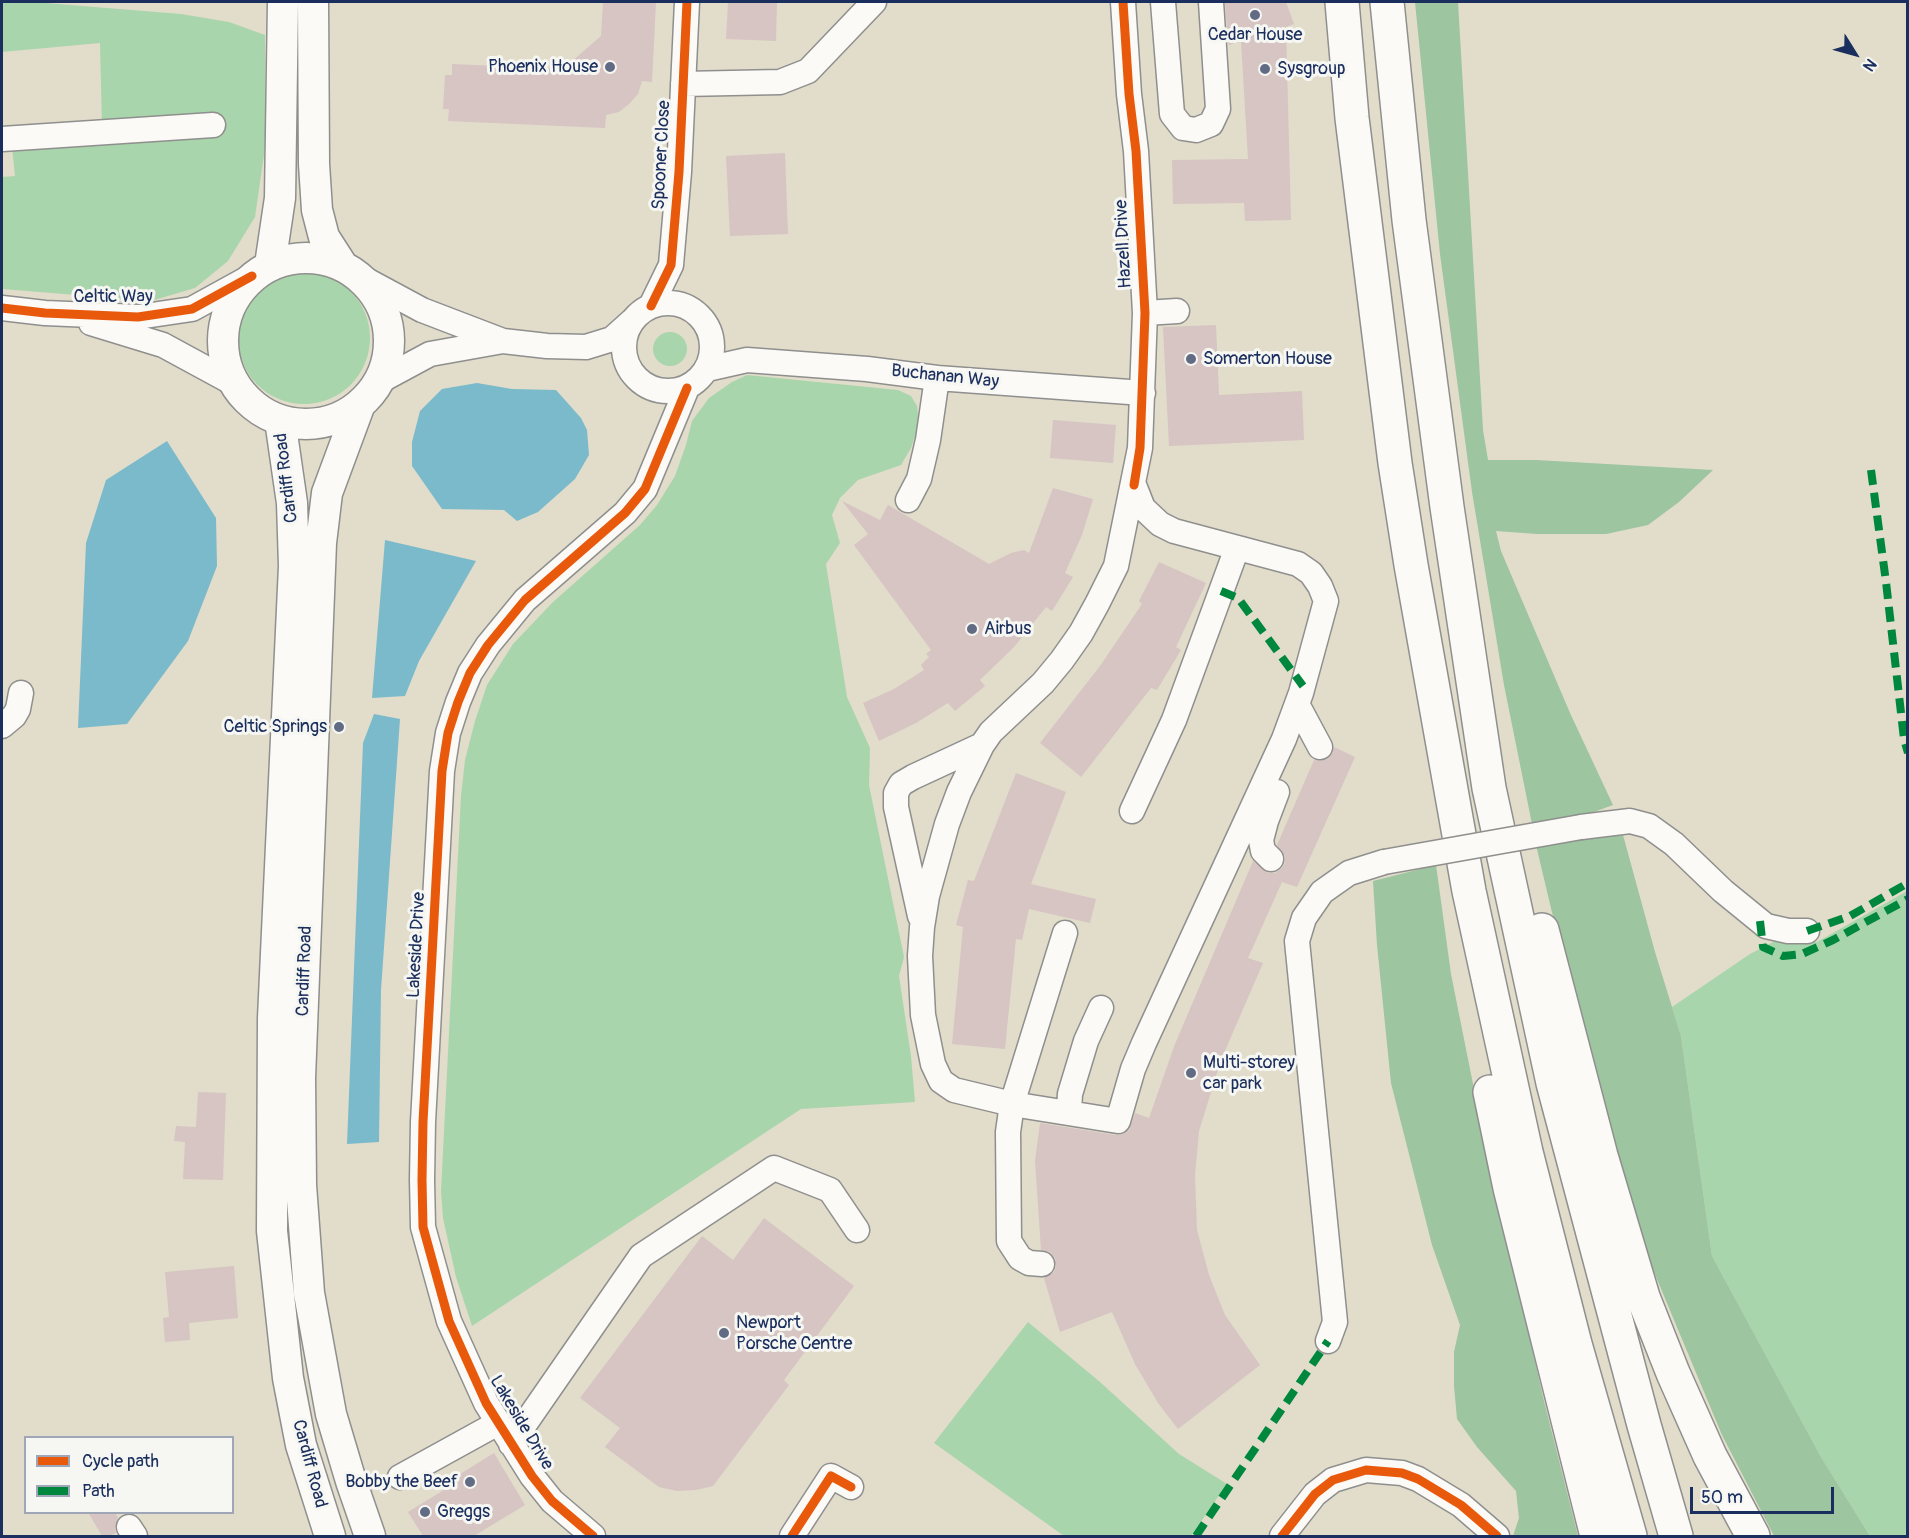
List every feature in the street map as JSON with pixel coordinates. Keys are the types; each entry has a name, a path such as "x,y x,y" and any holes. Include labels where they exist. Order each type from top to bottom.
{"highway":[{"path":"1342,2 1352,118 1395,463 1469,891 1526,1152 1575,1344 1630,1536"},
{"path":"1387,2 1409,220 1447,507 1489,788 1553,1083 1676,1536"},
{"path":"1411,565 1451,906 1510,1188 1597,1536"},
{"path":"1468,650 1600,1156 1643,1298 1710,1456 1753,1536"}],"main road":[{"path":"283,2 280,198 261,270 312,257 350,270"},
{"name":"Cardiff Road","path":"313,2 314,164 317,210 324,237 380,303 389,333 386,363 369,393 327,493 321,543 300,1078 301,1185 309,1293 331,1414 370,1536"},
{"name":"Cardiff Road","path":"261,270 237,292 227,312 222,344 233,383 257,409 280,420 311,424 337,418 369,393"},
{"name":"Cardiff Road","path":"280,420 292,503 294,566 273,1018 273,1231 288,1378 301,1445 325,1535"}],"street":[{"name":"Spooner Close","path":"651,306 671,265 679,172 687,2"},
{"path":"682,84 780,82 808,71 874,2"},
{"name":"Hazell Drive","path":"982,745 991,732 1043,682 1081,633 1116,566 1134,485 1140,448 1145,313 1136,151 1129,94 1123,2"},
{"path":"1163,2 1172,114 1183,128 1196,130 1211,124 1218,109 1210,2"},
{"path":"1129,94 1169,92"},
{"path":"2,140 213,125"},
{"name":"Spooner Close","path":"671,265 685,306"},
{"name":"Celtic Way","path":"45,313 138,317 192,309 261,270"},
{"path":"350,270 422,310 503,340 547,346 586,347 612,339 640,312 651,306 668,302 685,306"},
{"name":"Buchanan Way","path":"685,306 698,313 726,349 747,360"},
{"name":"Celtic Way","path":"2,308 72,318 163,345 233,383"},
{"path":"1145,313 1176,311"},
{"path":"632,321 625,334 626,363 641,383 652,389 669,392 687,388 699,380 707,369 712,354 712,339 707,324"},
{"path":"369,393 430,354 503,340"},
{"path":"586,347 626,363"},
{"name":"Buchanan Way","path":"707,369 747,360 867,369 937,378 1143,393"},
{"path":"908,500 919,479 926,450 937,378"},
{"name":"Lakeside Drive","path":"593,1536 552,1501 532,1476 486,1403 449,1321 423,1227 423,1122 442,782 448,733 470,673 488,645 525,600 625,513 645,489 687,388"},
{"path":"652,389 662,450"},
{"path":"1134,485 1143,508 1160,524 1174,531 1298,564 1311,573 1326,601 1305,730 1266,821 1261,840 1263,851 1271,858"},
{"path":"1132,811 1174,720 1237,548"},
{"path":"2,726 14,717 21,693"},
{"path":"982,745 959,792 947,824 930,886 922,927 920,956 923,1015 933,1064 941,1081 954,1090 1012,1104 1069,1111 1118,1121 1144,1043 1263,787 1305,730"},
{"path":"922,927 896,807 896,793 902,784 913,777 982,745"},
{"path":"1328,1341 1335,1322 1297,941 1304,918 1322,892 1349,873 1384,862 1581,827 1630,821 1649,826 1674,844 1723,891 1766,926 1807,932"},
{"path":"1042,1264 1029,1263 1020,1258 1009,1241 1008,1132 1012,1104 1065,933"},
{"path":"1069,1111 1070,1094 1086,1041 1101,1008"},
{"path":"512,1444 641,1256 774,1168 831,1190 857,1230"},
{"path":"399,1477 498,1423"},
{"path":"1290,1534 1315,1494 1333,1480 1366,1470 1385,1470 1402,1473 1437,1490 1461,1505 1497,1536"},
{"path":"792,1536 831,1476 851,1487"}],"green space":[{"path":"2,2 33,2 181,14 229,22 265,35 265,148 255,217 228,261 195,288 151,301 2,289 2,177 15,176 12,147 102,126 100,43 2,52"},
{"path":"1415,2 1458,2 1483,430 1488,460 1536,460 1713,470 1679,502 1648,525 1606,534 1537,534 1496,531 1501,551 1570,713 1613,805 1564,823 1533,829 1504,685 1472,492 1440,254"},
{"path":"304,272 329,277 351,291 365,313 370,338 365,363 351,385 329,399 304,404 279,399 257,385 243,363 238,338 243,313 257,291 279,277"},
{"path":"670,332 682,337 687,349 682,361 670,366 658,361 653,349 658,337"},
{"path":"747,375 898,390 911,396 917,406 919,424 911,448 901,465 858,480 840,498 832,515 840,543 826,564 847,697 870,748 869,785 904,957 899,976 911,1056 915,1102 801,1109 472,1326 456,1277 443,1218 441,1191 461,796 465,760 475,721 487,685 513,644 553,602 640,525 657,505 675,476 692,421 709,398"},
{"path":"1592,833 1623,835 1681,1036 1712,1256 1821,1457 1870,1536 1774,1536 1722,1435 1649,1260 1605,1115 1565,967 1536,845"},
{"path":"1436,865 1451,974 1483,1134 1544,1401 1578,1536 1513,1536 1519,1518 1516,1491 1477,1447 1457,1419 1454,1352 1460,1325 1432,1245 1391,1083 1373,881"},
{"path":"1907,891 1907,1536 1870,1536 1821,1457 1712,1256 1681,1036 1672,1007 1750,954 1775,941 1817,942"},
{"path":"1028,1322 1100,1382 1179,1454 1227,1484 1191,1536 1064,1536 934,1443"}],"water":[{"path":"477,383 512,389 556,390 581,418 587,430 589,455 575,479 538,512 517,521 504,510 442,509 412,466 412,442 420,411 442,389"},
{"path":"167,441 216,518 217,566 188,641 127,724 78,728 86,543 106,480"},
{"path":"385,540 476,561 419,661 405,696 372,698"},
{"path":"374,714 400,719 381,990 379,1142 347,1144 363,743"}],"building":[{"name":"Phoenix House","path":"603,2 656,2 652,82 642,81 638,94 629,104 619,112 606,115 605,128 448,121 449,109 443,109 445,75 452,75 452,64 563,69 601,36"},
{"path":"728,2 777,2 776,41 726,39"},
{"path":"1286,2 1294,24 1286,27 1291,220 1245,221 1244,203 1173,204 1172,160 1248,159 1241,41 1229,45 1228,42 1225,3"},
{"path":"785,153 788,234 730,236 726,156"},
{"name":"Somerton House","path":"1216,325 1219,395 1302,391 1304,440 1169,446 1163,327"},
{"path":"1053,420 1116,425 1113,463 1050,458"},
{"name":"Airbus","path":"1053,488 1093,499 1082,535 1065,573 1073,577 1052,611 1046,607 1014,647 980,680 985,686 955,711 948,703 916,723 879,741 863,703 894,689 924,670 921,665 929,657 926,654 931,650 854,545 868,534 842,501 880,520 888,505 989,564 1011,553 1024,550 1029,553"},
{"path":"1159,562 1206,583 1176,647 1181,650 1157,690 1151,688 1081,777 1040,743 1100,666 1142,604 1139,601"},
{"name":"Multi-storey car park","path":"1334,747 1355,757 1297,887 1282,882 1248,958 1263,963 1221,1060 1199,1131 1195,1175 1197,1230 1209,1275 1225,1315 1260,1365 1178,1429 1158,1403 1135,1364 1112,1312 1060,1332 1044,1278 1054,1272 1055,1258 1050,1252 1041,1250 1035,1161 1040,1123 1116,1135 1129,1130 1135,1113 1149,1118 1175,1044 1253,861 1268,873 1275,873 1281,869 1285,863 1285,856 1277,845 1314,760 1327,759"},
{"path":"1016,773 1066,792 1031,884 1096,899 1090,923 1029,909 1022,940 1016,939 1005,1049 952,1044 963,927 956,925 968,880 974,881"},
{"path":"198,1092 226,1093 223,1180 183,1179 185,1142 174,1141 176,1126 196,1127"},
{"name":"Newport Porsche Centre","path":"764,1218 854,1286 784,1380 789,1385 713,1486 677,1491 659,1487 605,1447 620,1428 580,1398 702,1236 733,1260"},
{"path":"234,1266 238,1318 189,1323 190,1340 165,1342 163,1318 169,1317 165,1272"},
{"path":"494,1453 525,1505 474,1536 423,1536 408,1512 460,1480 457,1476"},
{"path":"89,1514 116,1514 118,1518 116,1533 102,1536"}],"marked path":[{"path":"1871,470 1904,739 1908,753"},
{"path":"1221,591 1238,598 1303,686"},
{"path":"1807,931 1850,916 1908,883"},
{"path":"1760,921 1763,947 1783,956 1802,954 1833,940 1908,899"},
{"path":"1196,1536 1328,1341"}],"cycle path":[{"path":"651,306 671,265 679,172 687,2"},
{"path":"1123,2 1129,94 1136,151 1145,313 1140,448 1134,485"},
{"path":"2,308 45,313 138,317 192,309 252,276"},
{"path":"593,1536 552,1501 532,1476 486,1403 449,1321 423,1227 423,1122 442,771 448,733 470,673 488,645 525,600 625,513 645,489 687,388"},
{"path":"1282,1536 1315,1494 1333,1480 1366,1470 1402,1473 1418,1479 1461,1505 1497,1536"},
{"path":"792,1536 831,1476 851,1487"}],"place":[{"name":"Cedar House","path":"1255,15"},
{"name":"Phoenix House","path":"610,67"},
{"name":"Sysgroup","path":"1265,69"},
{"name":"Somerton House","path":"1191,359"},
{"name":"Airbus","path":"972,629"},
{"name":"Celtic Springs","path":"339,727"},
{"name":"Multi-storey car park","path":"1191,1073"},
{"name":"Newport Porsche Centre","path":"724,1333"},
{"name":"Bobby the Beef","path":"470,1482"},
{"name":"Greggs","path":"425,1512"}]}
